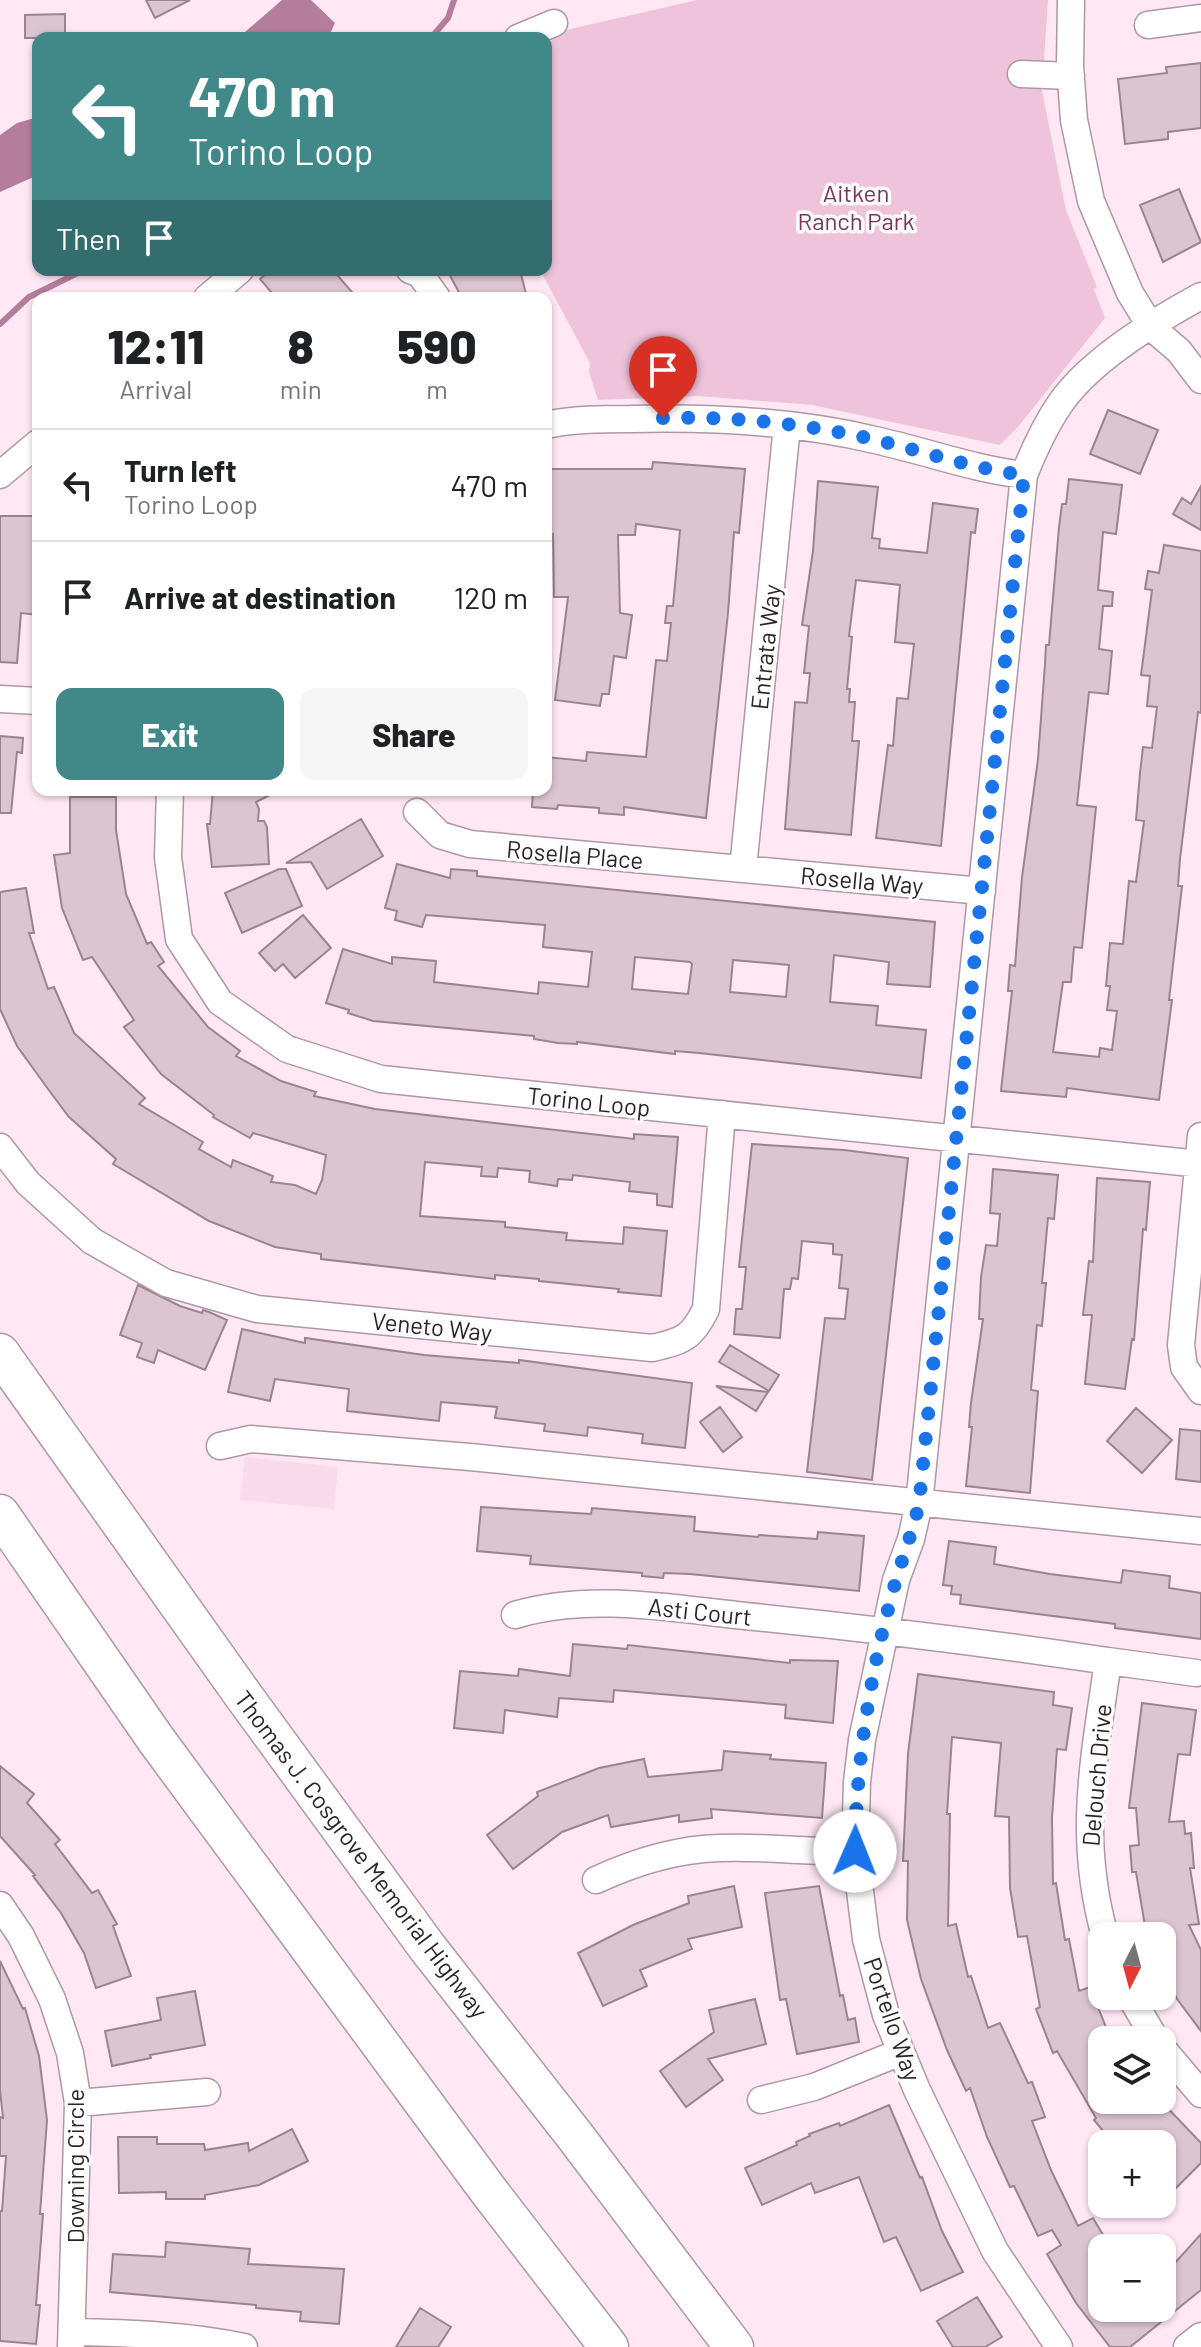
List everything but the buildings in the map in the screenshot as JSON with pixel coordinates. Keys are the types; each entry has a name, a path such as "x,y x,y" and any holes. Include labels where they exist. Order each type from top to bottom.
{"highway":[{"name":"Thomas J. Cosgrove Memorial Highway","path":"0,1353 427,1947 734,2347"},
{"path":"0,1514 175,1766 478,2177 609,2347"}],"street":[{"path":"1071,0 1071,76 1076,133 1091,201 1124,282 1151,327 1179,351 1201,380"},
{"path":"1148,25 1201,18"},
{"path":"532,32 554,23"},
{"path":"1021,74 1071,76"},
{"path":"214,292 233,276"},
{"name":"Portello Way","path":"1059,2347 995,2251 886,2015 866,1939 855,1851 857,1782 862,1740 885,1629 919,1504 1024,475 1039,437 1061,401 1085,375 1151,327 1201,296"},
{"path":"552,424 569,420 695,417 787,425 874,439 994,471 1024,475"},
{"name":"Entrata Way","path":"743,869 787,425"},
{"path":"0,475 32,448"},
{"path":"0,699 32,701"},
{"name":"Torino Loop","path":"170,796 168,857 179,939 220,1002 287,1049 381,1079 1200,1164"},
{"name":"Rosella Place","path":"417,812 440,835 470,844 743,869"},
{"name":"Rosella Way","path":"743,869 982,891"},
{"name":"Veneto Way","path":"0,1147 28,1183 92,1241 166,1283 257,1309 652,1348 676,1343 695,1332 706,1309 722,1114"},
{"path":"1201,1136 1181,1345 1184,1367 1201,1391"},
{"path":"220,1446 251,1439 470,1457 1201,1531"},
{"name":"Asti Court","path":"515,1615 539,1608 601,1604 885,1629"},
{"path":"885,1629 1196,1673"},
{"name":"Delouch Drive","path":"1102,1922 1092,1877 1088,1814 1108,1661"},
{"path":"596,1880 623,1868 685,1851 717,1848 855,1851"},
{"name":"Downing Circle","path":"0,1905 21,1936 52,1999 70,2053 78,2103 71,2340"},
{"path":"761,2100 814,2087 901,2052"},
{"path":"1176,2065 1201,2094"},
{"path":"78,2103 207,2092"},
{"path":"71,2340 140,2333 244,2347"},
{"path":"1187,2347 1201,2336"}],"shaded area":[{"path":"282,0 311,0 335,23 331,32 245,32"},
{"path":"32,119 32,178 0,192 0,135 17,123"},
{"path":"245,1457 338,1467 334,1509 240,1500"}],"green space":[{"name":"Aitken Ranch Park","path":"697,0 1048,0 1042,91 1066,210 1097,287 1094,289 1105,318 1018,427 1000,445 812,405 698,396 598,400 589,372 590,363 543,276 552,276 552,40 566,30"}],"waterway":[{"path":"436,32 448,18 454,0"},
{"path":"39,292 72,276"},
{"path":"0,324 32,296"}],"route":[{"path":"663,418 695,417 787,425 874,439 994,471 1024,475 919,1504 911,1539 896,1580 869,1701 857,1782 855,1851"}]}
